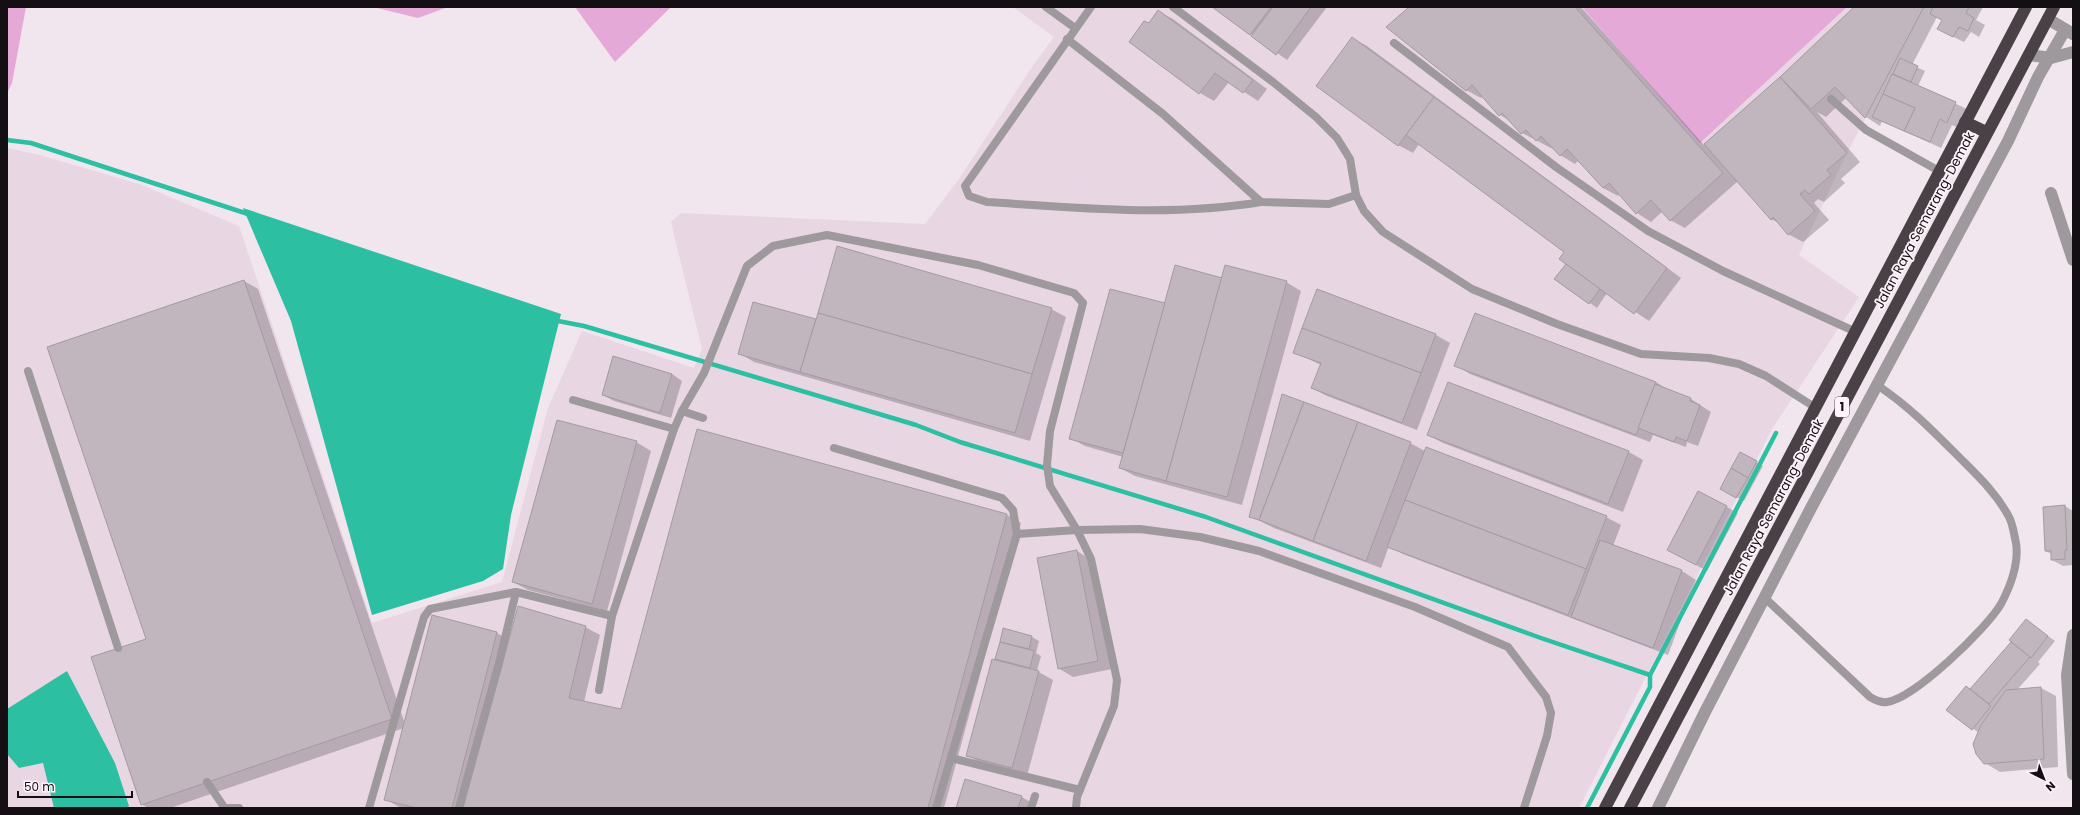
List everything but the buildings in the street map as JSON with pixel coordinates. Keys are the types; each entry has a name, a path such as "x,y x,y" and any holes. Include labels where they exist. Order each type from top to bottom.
{"highway":[{"name":"Jalan Raya Semarang-Demak","path":"1605,808 1856,332 1938,171 2026,7"},
{"name":"Jalan Raya Semarang-Demak","path":"1630,808 1986,132 2054,7"},
{"path":"1965,122 1986,132"}],"street":[{"path":"1658,808 1765,598 2008,141 2038,77 2069,32 2048,19"},
{"path":"2029,55 2051,58 2073,52"},
{"path":"2051,193 2073,260"},
{"path":"2073,634 2067,675 2073,774"}],"lane":[{"path":"1046,7 1075,28"},
{"path":"1091,7 1067,39 965,186 969,196 987,202 1166,211 1240,206 1261,202 1329,204 1356,195"},
{"path":"1173,7 1273,82 1316,117 1337,138 1350,159 1356,195 1364,211 1383,232 1472,288 1557,324 1641,354 1709,358 1739,364 1766,376 1816,408"},
{"path":"1067,39 1163,114 1261,202"},
{"path":"1394,43 1556,167 1648,231 1723,271 1856,332"},
{"path":"1832,98 1866,130 1938,171"},
{"path":"599,690 612,616 674,429 682,411 704,373 747,266 773,246 827,235 978,266 1074,293 1083,303 1050,431 1046,465 1050,486 1077,530 1091,559 1117,680 1114,706 1080,790 1076,808"},
{"path":"28,371 118,648"},
{"path":"1765,598 1870,697 1877,701 1888,702 1910,691 1948,663 1982,629 2000,604 2013,576 2016,545 2010,518 1996,496 1983,480 1918,415 1877,385"},
{"path":"573,400 674,429"},
{"path":"682,411 703,418"},
{"path":"834,448 1002,498 1013,510 1017,534 936,808"},
{"path":"1017,534 1077,530 1140,529 1200,537 1259,551 1415,607 1508,647 1546,697 1552,713 1545,743 1524,808"},
{"path":"369,808 426,612 516,592 612,616"},
{"path":"459,808 499,663 516,592"},
{"path":"951,758 1080,790"},
{"path":"208,782 224,808 239,808"},
{"path":"1031,808 1035,796"}],"shaded area":[{"path":"7,7 26,7 12,83 7,93"},
{"path":"373,7 448,7 418,18"},
{"path":"575,7 671,7 615,62"},
{"path":"1013,7 1582,7 1700,143 1847,7 1924,7 1847,153 1799,255 1859,297 1772,429 1579,808 127,808 129,806 67,672 7,709 7,148 43,156 139,184 239,226 372,623 502,582 548,408 582,331 694,368 702,349 671,222 681,213 925,224 959,179 1034,64 1054,37"},
{"path":"1582,7 1847,7 1700,143"},
{"path":"243,208 561,314 511,515 503,569 483,581 372,615 291,321"},
{"path":"67,671 115,763 129,806 127,808 54,808 43,763 19,768 7,754 7,709"},
{"path":"7,754 19,768 43,763 54,808 7,808"}],"waterway":[{"path":"7,140 31,143 251,215"},
{"path":"553,320 584,326 916,425 960,442 1206,517 1538,637 1650,675"},
{"path":"1587,808 1650,687 1650,675 1776,433"}]}
